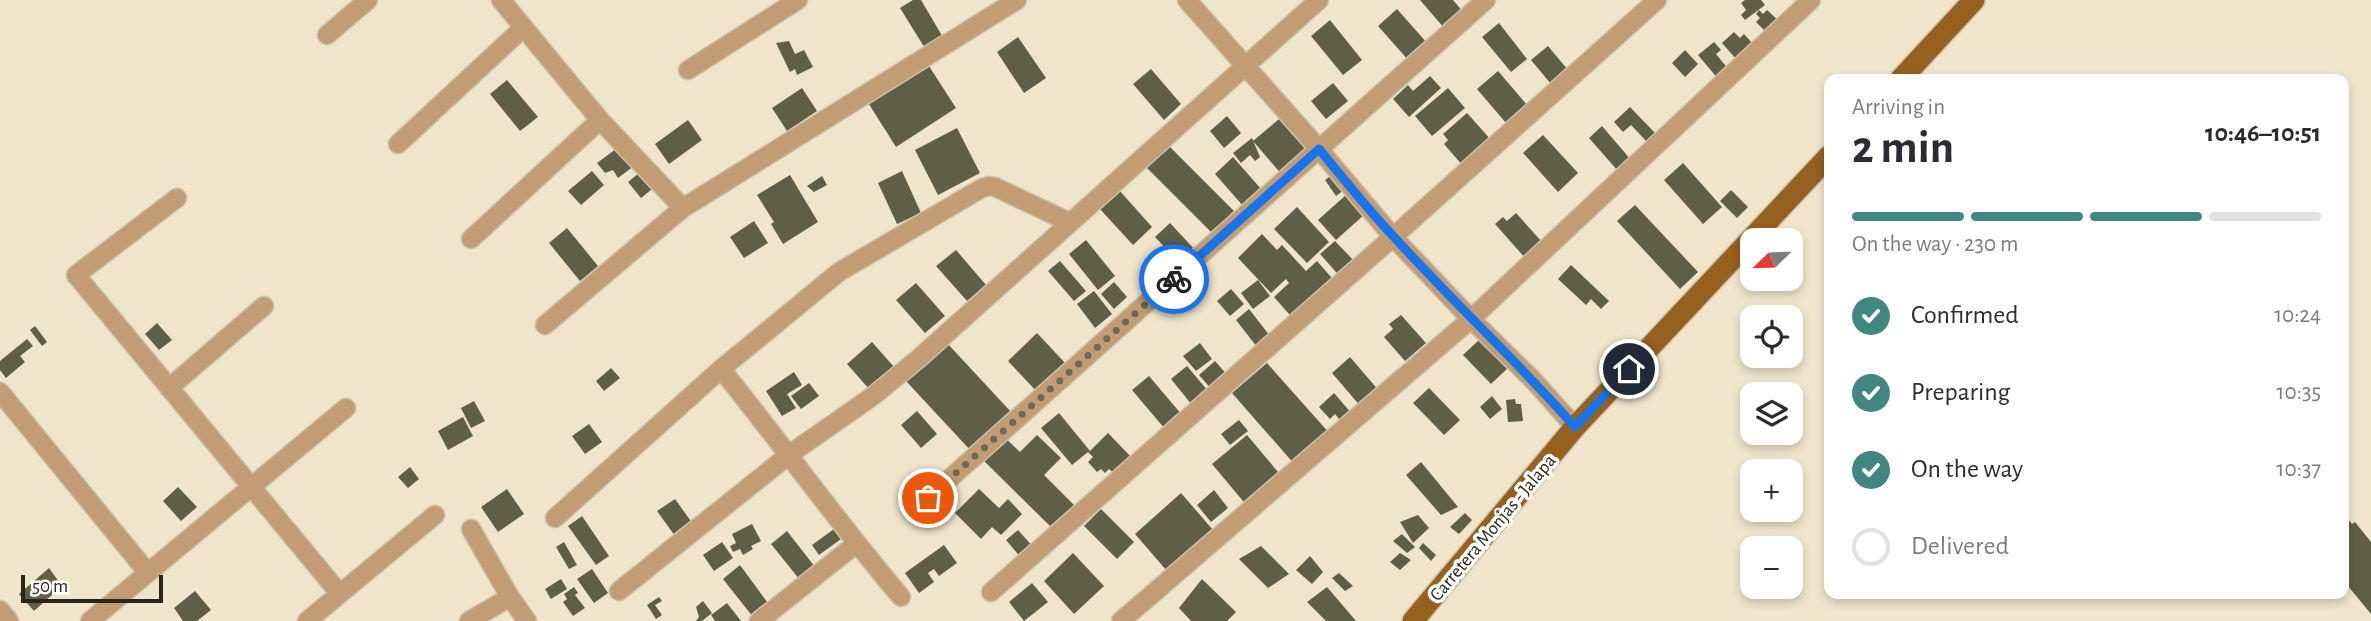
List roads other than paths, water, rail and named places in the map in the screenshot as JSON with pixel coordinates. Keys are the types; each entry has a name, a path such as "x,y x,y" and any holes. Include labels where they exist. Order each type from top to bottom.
{"main road":[{"path":"1905,74 1974,0"},
{"name":"Carretera Monjas - Jalapa","path":"1413,621 1575,427 1824,161"}],"street":[{"path":"327,36 368,0"},
{"path":"501,0 600,120 683,208"},
{"path":"688,70 798,0"},
{"path":"545,325 683,208 1017,0"},
{"path":"1186,0 1319,149 1393,237 1534,381 1575,427"},
{"path":"619,591 790,454 882,389 1319,0"},
{"path":"928,498 1486,0"},
{"path":"991,592 1657,0"},
{"path":"1121,621 1471,319 1811,0"},
{"path":"398,144 523,28"},
{"path":"471,239 600,120"},
{"path":"555,518 720,369 839,272 982,188 995,187 1069,222"},
{"path":"177,198 76,275 340,594"},
{"path":"169,388 264,306"},
{"path":"720,369 790,454 856,544 901,597"},
{"path":"0,393 148,573"},
{"path":"90,621 346,408"},
{"path":"307,621 435,515"},
{"path":"471,529 527,621"},
{"path":"759,621 856,544"},
{"path":"470,621 510,597"},
{"path":"0,610 9,621"}]}
